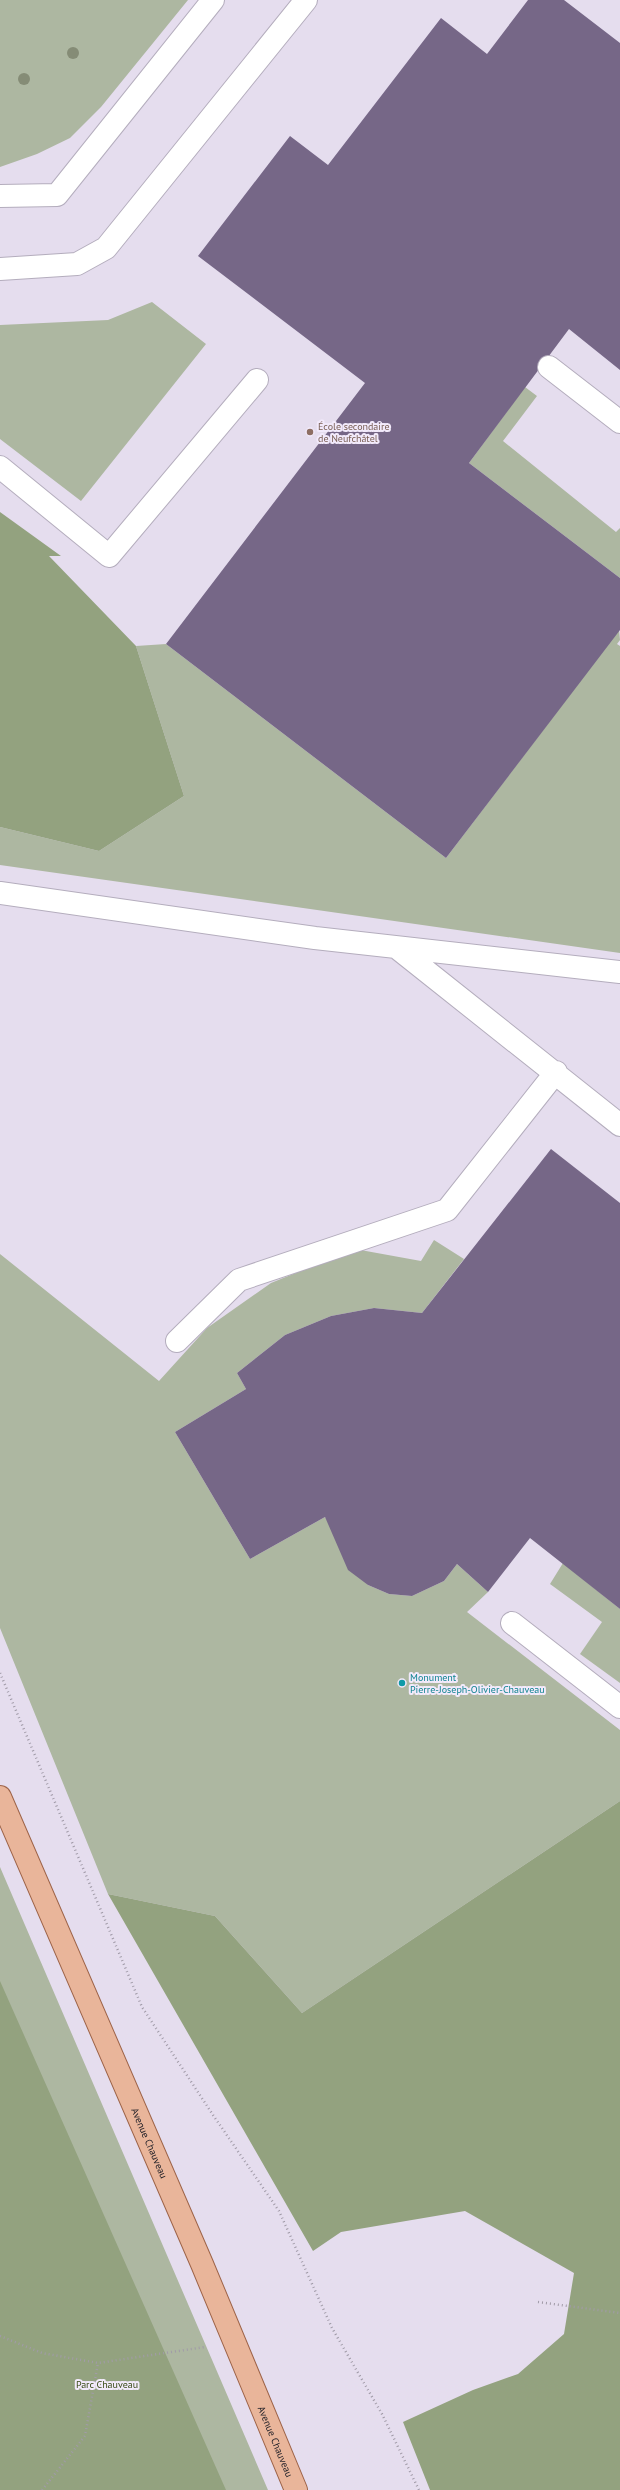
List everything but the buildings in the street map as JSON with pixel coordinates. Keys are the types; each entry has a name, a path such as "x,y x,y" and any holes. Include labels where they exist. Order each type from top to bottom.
{"main road":[{"name":"Avenue Chauveau","path":"0,1798 235,2342 296,2490"}],"lane":[{"path":"0,196 57,195 213,0"},
{"path":"0,269 77,264 106,248 306,0"},
{"path":"549,367 620,422"},
{"path":"0,467 109,556 257,380"},
{"path":"0,893 315,938 620,972"},
{"path":"396,947 556,1072 620,1126"},
{"path":"177,1341 239,1280 447,1210 556,1072"},
{"path":"512,1623 620,1707"}],"path":[{"path":"0,1674 142,2007 213,2116 279,2211 332,2328 393,2434 419,2490"},
{"path":"538,2302 620,2313"},
{"path":"0,2336 42,2353 98,2363 235,2342"},
{"path":"42,2490 85,2436 98,2363"}],"green space":[{"path":"0,0 188,0 101,107 70,138 37,154 0,167"},
{"path":"152,302 206,344 81,501 0,439 0,325 108,320"},
{"path":"525,387 537,396 503,441 616,532 620,528 620,578 469,463"},
{"path":"0,512 61,556 49,556 136,646 184,796 99,851 0,827"},
{"path":"619,630 620,640 617,644 620,646 620,953 0,865 0,827 99,851 184,796 136,646 166,644 446,858"},
{"path":"434,1240 464,1259 422,1313 374,1308 331,1316 285,1335 237,1373 246,1389 175,1432 250,1559 325,1517 368,1585 389,1594 412,1596 444,1581 457,1564 488,1592 467,1612 620,1730 620,1801 302,2013 215,1916 108,1894 0,1628 0,1254 159,1381 207,1328 271,1283 355,1249 421,1261"},
{"path":"563,1563 620,1609 620,1683 580,1654 602,1622 550,1584"},
{"path":"620,1801 620,2490 430,2490 403,2422 473,2390 518,2374 564,2334 574,2273 465,2211 341,2232 313,2251 108,1894 215,1916 302,2013"},
{"name":"Parc Chauveau","path":"0,1867 268,2490 0,2490"},
{"name":"Parc Chauveau","path":"0,1981 226,2490 0,2490"}],"place":[{"name":"École secondaire de Neufchâtel","path":"310,432"},
{"name":"Monument Pierre-Joseph-Olivier-Chauveau","path":"402,1683"}]}
